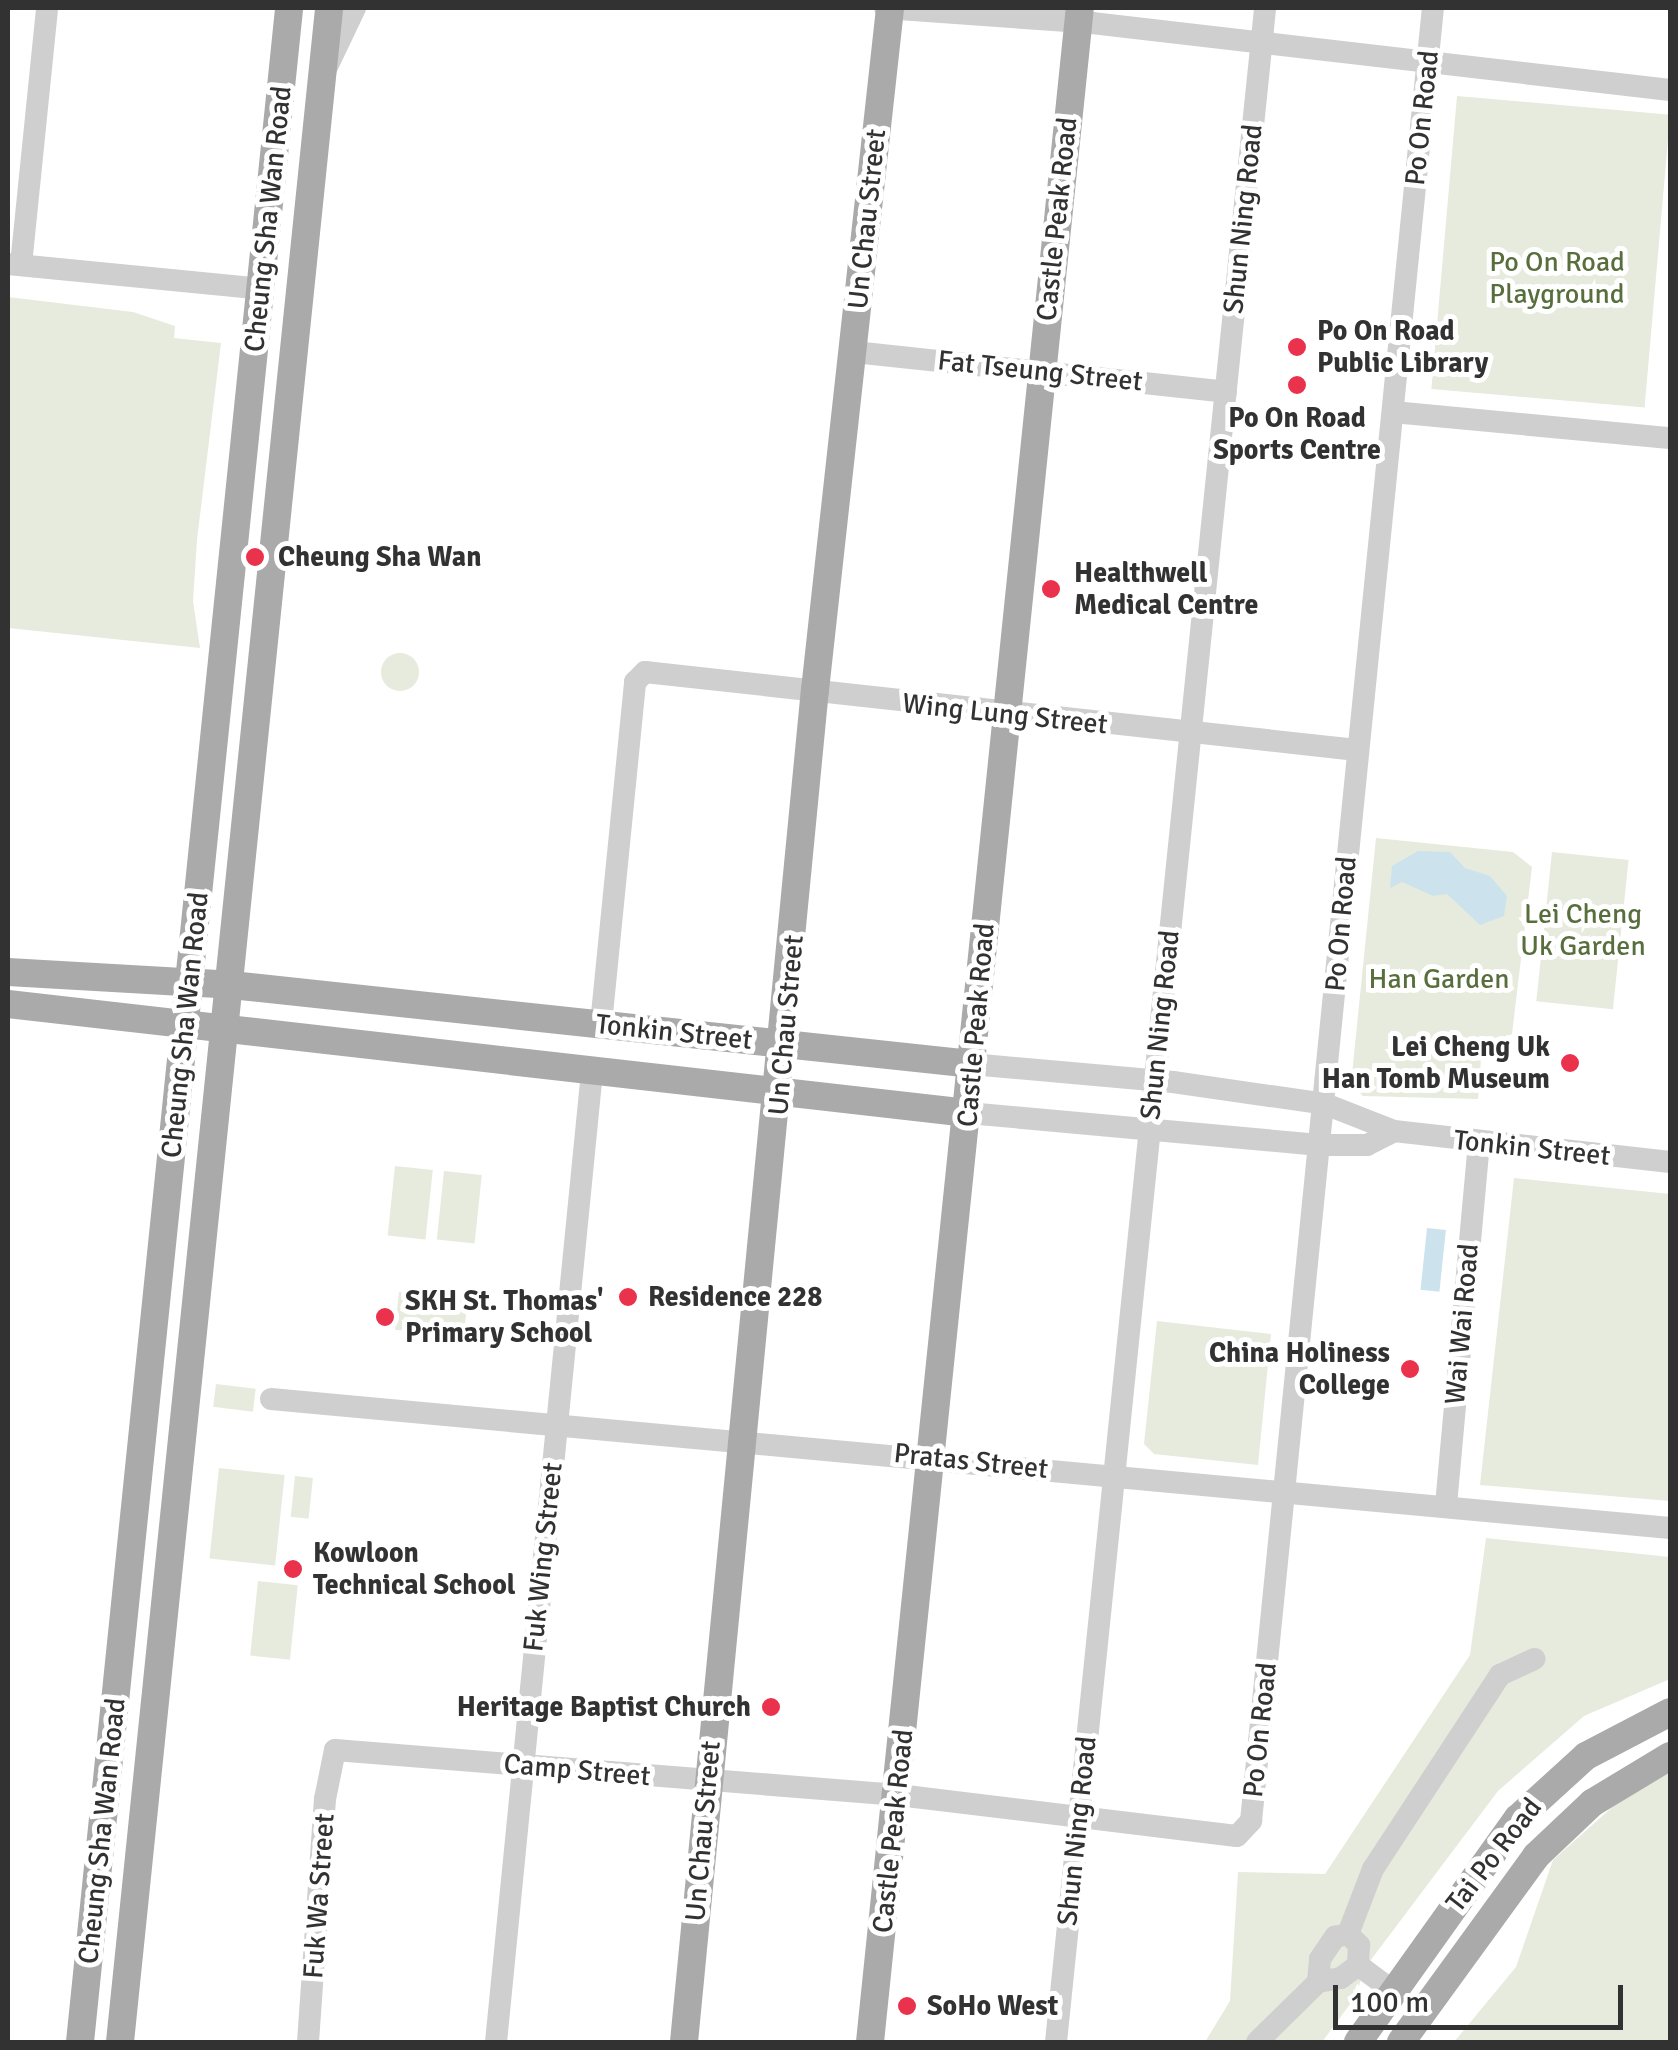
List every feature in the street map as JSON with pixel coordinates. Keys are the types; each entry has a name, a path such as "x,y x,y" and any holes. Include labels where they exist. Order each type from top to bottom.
{"main road":[{"name":"Cheung Sha Wan Road","path":"80,2042 289,8"},
{"name":"Cheung Sha Wan Road","path":"120,2042 329,8"},
{"name":"Un Chau Street","path":"684,2042 741,1439 785,1044 815,690 888,8"},
{"name":"Castle Peak Road","path":"870,2042 1079,14"},
{"name":"Tonkin Street","path":"8,972 231,986 971,1064"},
{"name":"Tonkin Street","path":"8,1004 185,1021 592,1072 968,1113"},
{"name":"Tai Po Road","path":"1358,2042 1482,1864 1539,1796 1586,1756 1670,1712"},
{"name":"Tai Po Road","path":"1401,2042 1536,1856 1592,1803 1670,1756"}],"street":[{"path":"47,8 14,264 261,289"},
{"name":"Cheung Sha Wan Road","path":"322,76 356,8"},
{"path":"888,8 1079,14 1426,66 1670,90"},
{"name":"Shun Ning Road","path":"1056,2042 1077,1818 1118,1476 1148,1134 1265,8"},
{"name":"Po On Road","path":"1237,1836 1251,1821 1433,8"},
{"name":"Fat Tseung Street","path":"854,352 1042,368 1226,392"},
{"path":"1393,412 1670,438"},
{"name":"Wing Lung Street","path":"600,1024 635,682 654,671 1006,714 1358,750"},
{"name":"Tonkin Street","path":"971,1064 1156,1080 1325,1104 1394,1131 1479,1144 1670,1162"},
{"name":"Fuk Wing Street","path":"496,2042 592,1072"},
{"name":"Tonkin Street","path":"968,1113 1148,1134 1320,1145 1367,1145 1394,1131"},
{"name":"Wai Wai Road","path":"1446,1505 1479,1144"},
{"name":"Pratas Street","path":"271,1399 930,1456 1670,1528"},
{"path":"1348,1934 1373,1868 1500,1675 1534,1660"},
{"name":"Camp Street","path":"334,1750 898,1796 1237,1836"},
{"name":"Fuk Wa Street","path":"308,2042 334,1750"},
{"path":"1256,2042 1318,1982 1341,1978 1358,1965 1359,1945 1348,1934"},
{"path":"1318,1982 1320,1959 1335,1938 1348,1934"},
{"path":"1358,1965 1393,1992"}],"green space":[{"name":"Po On Road Playground","path":"1457,96 1670,115 1645,408 1431,389"},
{"path":"8,297 133,312 175,326 174,338 221,343 197,540 193,601 200,648 8,628"},
{"path":"400,653 413,659 419,672 413,685 400,691 387,685 381,672 387,659"},
{"name":"Han Garden","path":"1376,838 1513,852 1532,867 1512,1034 1482,1046 1478,1099 1363,1096 1351,1084"},
{"name":"Lei Cheng Uk Garden","path":"1552,852 1629,860 1613,1009 1536,1001"},
{"path":"395,1166 433,1170 425,1240 388,1236"},
{"path":"444,1171 482,1175 475,1244 437,1240"},
{"path":"1514,1178 1670,1194 1670,1501 1480,1485"},
{"path":"399,1292 468,1299 464,1337 395,1330"},
{"path":"1157,1321 1271,1334 1258,1465 1154,1454 1144,1444"},
{"path":"216,1384 256,1389 253,1412 213,1407"},
{"path":"219,1468 285,1475 275,1565 209,1559"},
{"path":"295,1476 313,1478 309,1519 291,1517"},
{"path":"1486,1538 1670,1557 1670,1679 1584,1716 1498,1791 1364,1969 1356,1996 1322,2042 1205,2042 1230,2001 1238,1872 1325,1874 1470,1655"},
{"path":"258,1581 298,1585 290,1660 250,1656"},
{"path":"1670,1771 1670,2042 1454,2042 1516,1967 1553,1860 1618,1802"}],"water":[{"path":"1418,851 1450,852 1465,868 1490,876 1507,896 1504,916 1480,925 1447,894 1433,896 1402,882 1390,888 1392,866"},
{"path":"1427,1228 1446,1230 1439,1292 1421,1290"}],"place":[{"name":"Po On Road Public Library","path":"1297,347"},
{"name":"Po On Road Sports Centre","path":"1297,385"},
{"name":"Cheung Sha Wan","path":"255,557"},
{"name":"Healthwell Medical Centre","path":"1051,589"},
{"name":"Lei Cheng Uk Han Tomb Museum","path":"1570,1063"},
{"name":"Residence 228","path":"628,1297"},
{"name":"SKH St. Thomas' Primary School","path":"385,1317"},
{"name":"China Holiness College","path":"1410,1369"},
{"name":"Kowloon Technical School","path":"293,1569"},
{"name":"Heritage Baptist Church","path":"771,1707"},
{"name":"SoHo West","path":"907,2006"}]}
